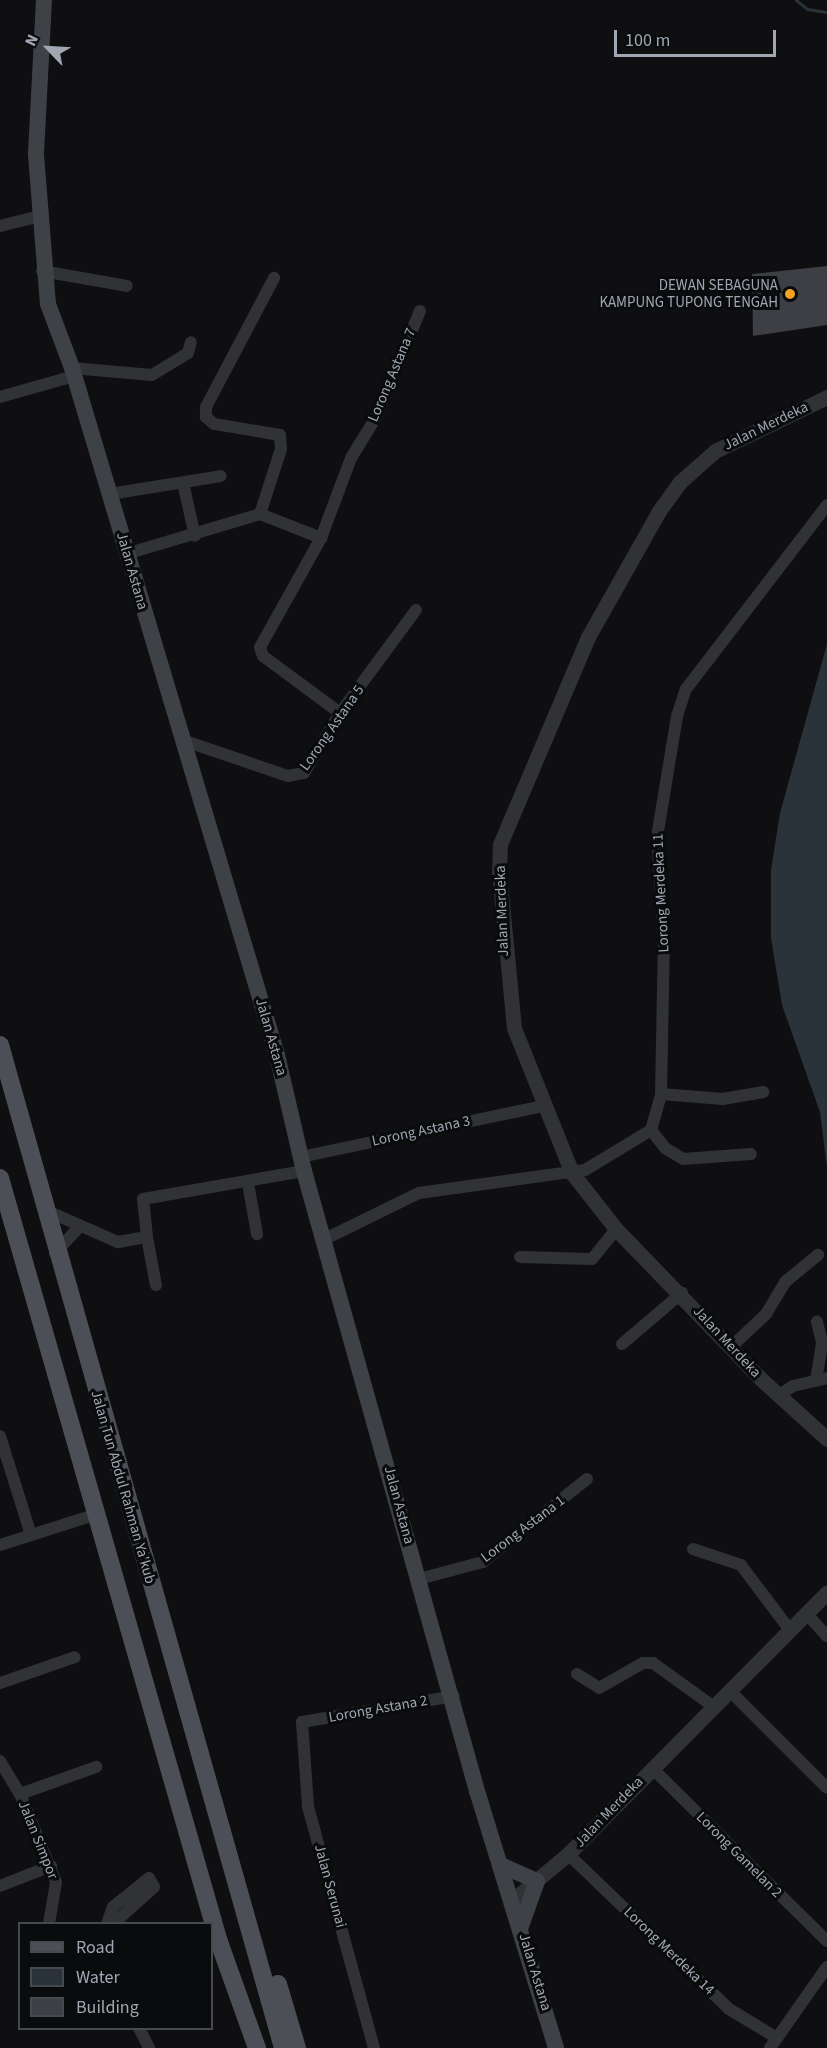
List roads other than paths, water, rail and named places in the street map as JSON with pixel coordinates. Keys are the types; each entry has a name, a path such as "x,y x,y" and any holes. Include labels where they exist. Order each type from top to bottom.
{"main road":[{"name":"Jalan Astana","path":"44,0 46,20"},
{"name":"Jalan Astana","path":"52,0 46,20 36,108 42,271 48,304 73,372 277,1055 323,1240 556,2048"},
{"name":"Jalan Tun Abdul Rahman Ya'kub","path":"0,1045 55,1253 251,1926 283,2048"},
{"path":"0,1178 219,1941 257,2048"},
{"path":"503,1866 537,1881 521,1926"},
{"path":"251,1926 268,1948 297,2048"},
{"path":"219,1941 221,1975 246,2048"}],"street":[{"path":"0,226 40,216"},
{"path":"42,271 127,286"},
{"path":"260,514 281,449 280,435 214,424 206,407 274,278"},
{"name":"Lorong Astana 7","path":"340,713 263,656 260,647 312,560 351,458 375,419 420,311"},
{"path":"0,398 73,372 152,375 188,353 191,342"},
{"name":"Jalan Merdeka","path":"827,397 715,451 680,482 632,553 588,637 500,844 504,963 514,1028 542,1106 572,1173 616,1229 682,1293 778,1396 827,1438"},
{"path":"110,494 221,476"},
{"path":"183,483 195,536"},
{"name":"Lorong Merdeka 11","path":"651,1131 661,1094 664,939 657,837 677,716 686,689 827,505"},
{"path":"126,554 195,536 260,514 321,538"},
{"name":"Lorong Astana 5","path":"182,740 297,777 340,713 416,610"},
{"path":"661,1094 723,1099 763,1092"},
{"name":"Lorong Astana 3","path":"147,1237 143,1199 248,1183 303,1164 542,1106"},
{"path":"323,1240 419,1193 572,1173 605,1162 651,1131 683,1159 751,1154"},
{"path":"248,1183 257,1234"},
{"path":"44,1209 77,1228 117,1242 147,1237 156,1286"},
{"path":"55,1253 77,1228"},
{"path":"520,1257 592,1259 616,1229"},
{"path":"731,1347 766,1314 785,1282 818,1255"},
{"path":"622,1344 682,1293"},
{"path":"778,1396 821,1379 822,1342 817,1322"},
{"path":"0,1436 31,1534"},
{"name":"Lorong Astana 1","path":"419,1579 483,1562 587,1479"},
{"path":"0,1545 97,1514"},
{"path":"693,1549 741,1565 789,1629"},
{"name":"Jalan Merdeka","path":"513,1900 568,1854 827,1592"},
{"path":"806,1613 827,1636"},
{"path":"0,1683 75,1657"},
{"path":"577,1674 599,1688 643,1663 653,1663 714,1707"},
{"path":"730,1691 827,1788"},
{"name":"Lorong Astana 2","path":"302,1722 454,1696"},
{"name":"Jalan Serunai","path":"302,1722 308,1806 374,2048"},
{"name":"Jalan Simpor","path":"0,1761 2,1777 20,1794 51,1866 56,1892 49,1922"},
{"path":"20,1794 96,1767"},
{"name":"Lorong Gamelan 2","path":"652,1768 827,1941"},
{"name":"Lorong Merdeka 14","path":"568,1854 729,2009 774,2045"},
{"path":"0,1886 51,1866"},
{"path":"107,1922 113,1907 150,1878 154,1887 114,1922"},
{"path":"774,2045 827,1967"},
{"path":"139,2030 149,2048"}],"water":[{"path":"827,644 827,1168 820,1112 782,1005 771,938 771,870 780,813"}],"waterway":[{"path":"796,0 807,9 827,12"}],"place":[{"name":"DEWAN SEBAGUNA KAMPUNG TUPONG TENGAH","path":"790,294"}]}
